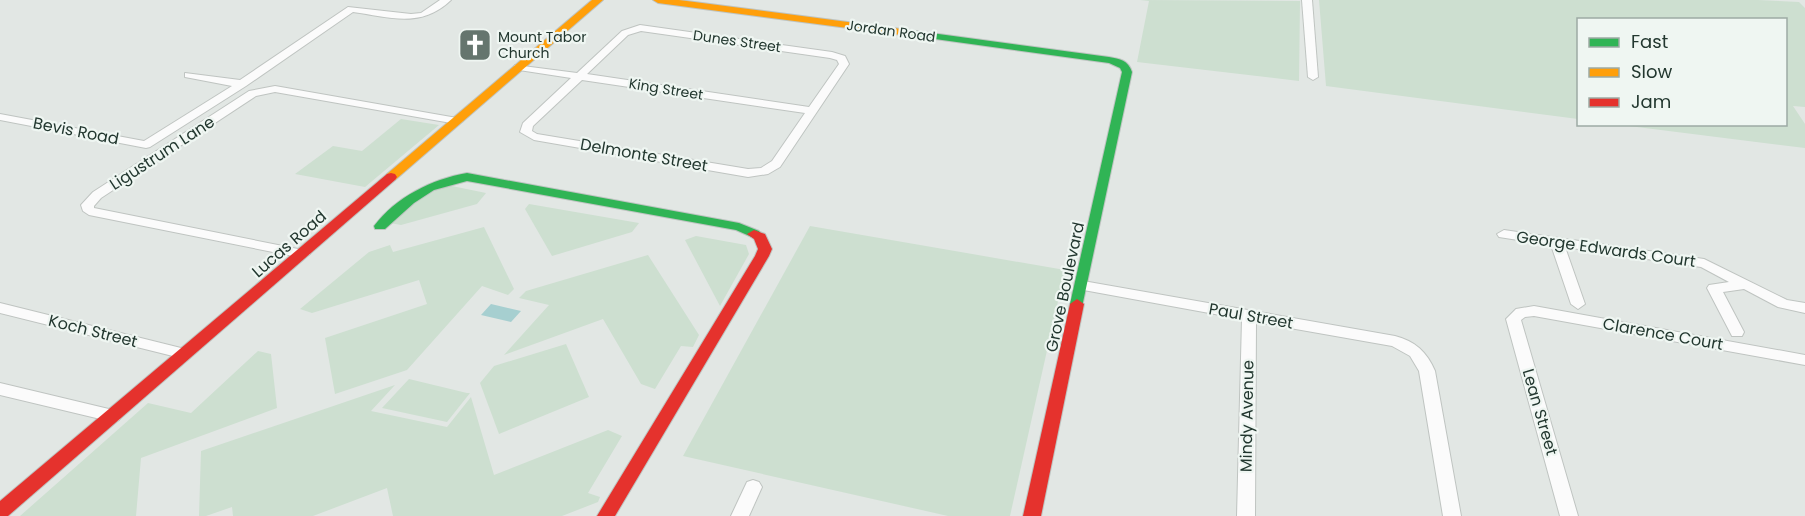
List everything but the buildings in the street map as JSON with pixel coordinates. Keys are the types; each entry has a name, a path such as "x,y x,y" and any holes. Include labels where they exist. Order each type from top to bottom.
{"street":[{"name":"Bevis Road","path":"0,117 147,145 242,84 351,9 411,17 424,15 446,0"},
{"name":"Lucas Road","path":"0,512 598,0"},
{"name":"Jordan Road","path":"660,0 1109,60 1124,65"},
{"path":"1307,0 1313,77"},
{"name":"Dunes Street","path":"579,76 625,33 633,30 657,30 841,58 844,64 812,111"},
{"name":"Grove Boulevard","path":"1032,516 1127,72 1124,65"},
{"name":"King Street","path":"519,67 812,111"},
{"path":"189,75 242,84"},
{"name":"Delmonte Street","path":"579,76 527,125 526,132 534,137 736,171 764,171 776,164 812,111"},
{"name":"Ligustrum Lane","path":"303,254 89,211 87,205 97,195 253,93 265,89 457,121"},
{"path":"380,226 414,196 430,186 450,178 467,177 739,227 760,237 765,249 762,256 606,516"},
{"name":"George Edwards Court","path":"1504,234 1704,263 1783,304 1805,308"},
{"path":"1557,242 1578,304"},
{"path":"1737,332 1714,288 1743,285"},
{"name":"Paul Street","path":"1083,286 1395,341 1417,352 1427,371 1452,516"},
{"name":"Koch Street","path":"0,309 185,354"},
{"name":"Clarence Court","path":"1521,312 1534,311 1805,360"},
{"name":"Lean Street","path":"1521,312 1513,319 1569,516"},
{"name":"Mindy Avenue","path":"1246,516 1249,315"},
{"path":"0,388 113,416"},
{"path":"740,516 753,487"}],"green space":[{"path":"1140,0 1300,1 1299,81 1137,62 1149,1"},
{"path":"1319,0 1758,0 1799,2 1805,8 1805,107 1793,106 1805,124 1805,148 1629,126 1787,126 1787,18 1577,18 1577,119 1326,86"},
{"path":"401,119 439,125 365,187 295,174 333,146 362,151"},
{"path":"447,185 486,193 477,204 401,225 390,223 427,192"},
{"path":"529,204 639,223 632,232 552,256 525,209"},
{"path":"810,226 1065,270 1010,516 948,516 683,456"},
{"path":"484,227 514,289 508,295 482,286 407,370 335,394 325,338 427,304 419,280 312,313 300,309 369,252 390,245 393,252"},
{"path":"696,236 746,245 749,254 720,306 685,240"},
{"path":"648,255 699,335 693,347 681,346 655,389 641,384 603,319 504,355 549,305 519,298 526,291"},
{"path":"566,344 589,397 499,434 480,383 494,366"},
{"path":"258,351 271,354 277,408 141,458 136,516 20,516 148,403 191,413"},
{"path":"409,379 470,393 447,422 382,408"},
{"path":"395,385 371,411 447,427 471,397 494,475 608,430 622,436 588,493 600,497 598,502 562,516 393,516 387,488 313,516 233,516 232,507 206,516 199,516 201,451"}],"water":[{"path":"491,304 521,311 511,322 481,315"}],"traffic: fast":[{"path":"909,33 1109,60 1125,66 1127,72 1077,304"},
{"path":"380,226 409,201 430,187 467,177 739,227 754,234"}],"traffic: slow":[{"path":"391,177 598,0"},
{"path":"658,0 909,33"}],"traffic: jam":[{"path":"0,512 391,177"},
{"path":"606,516 762,256 765,249 760,237 754,234"},
{"path":"1032,516 1077,304"}],"place":[{"name":"Mount Tabor Church","path":"475,45"}]}
